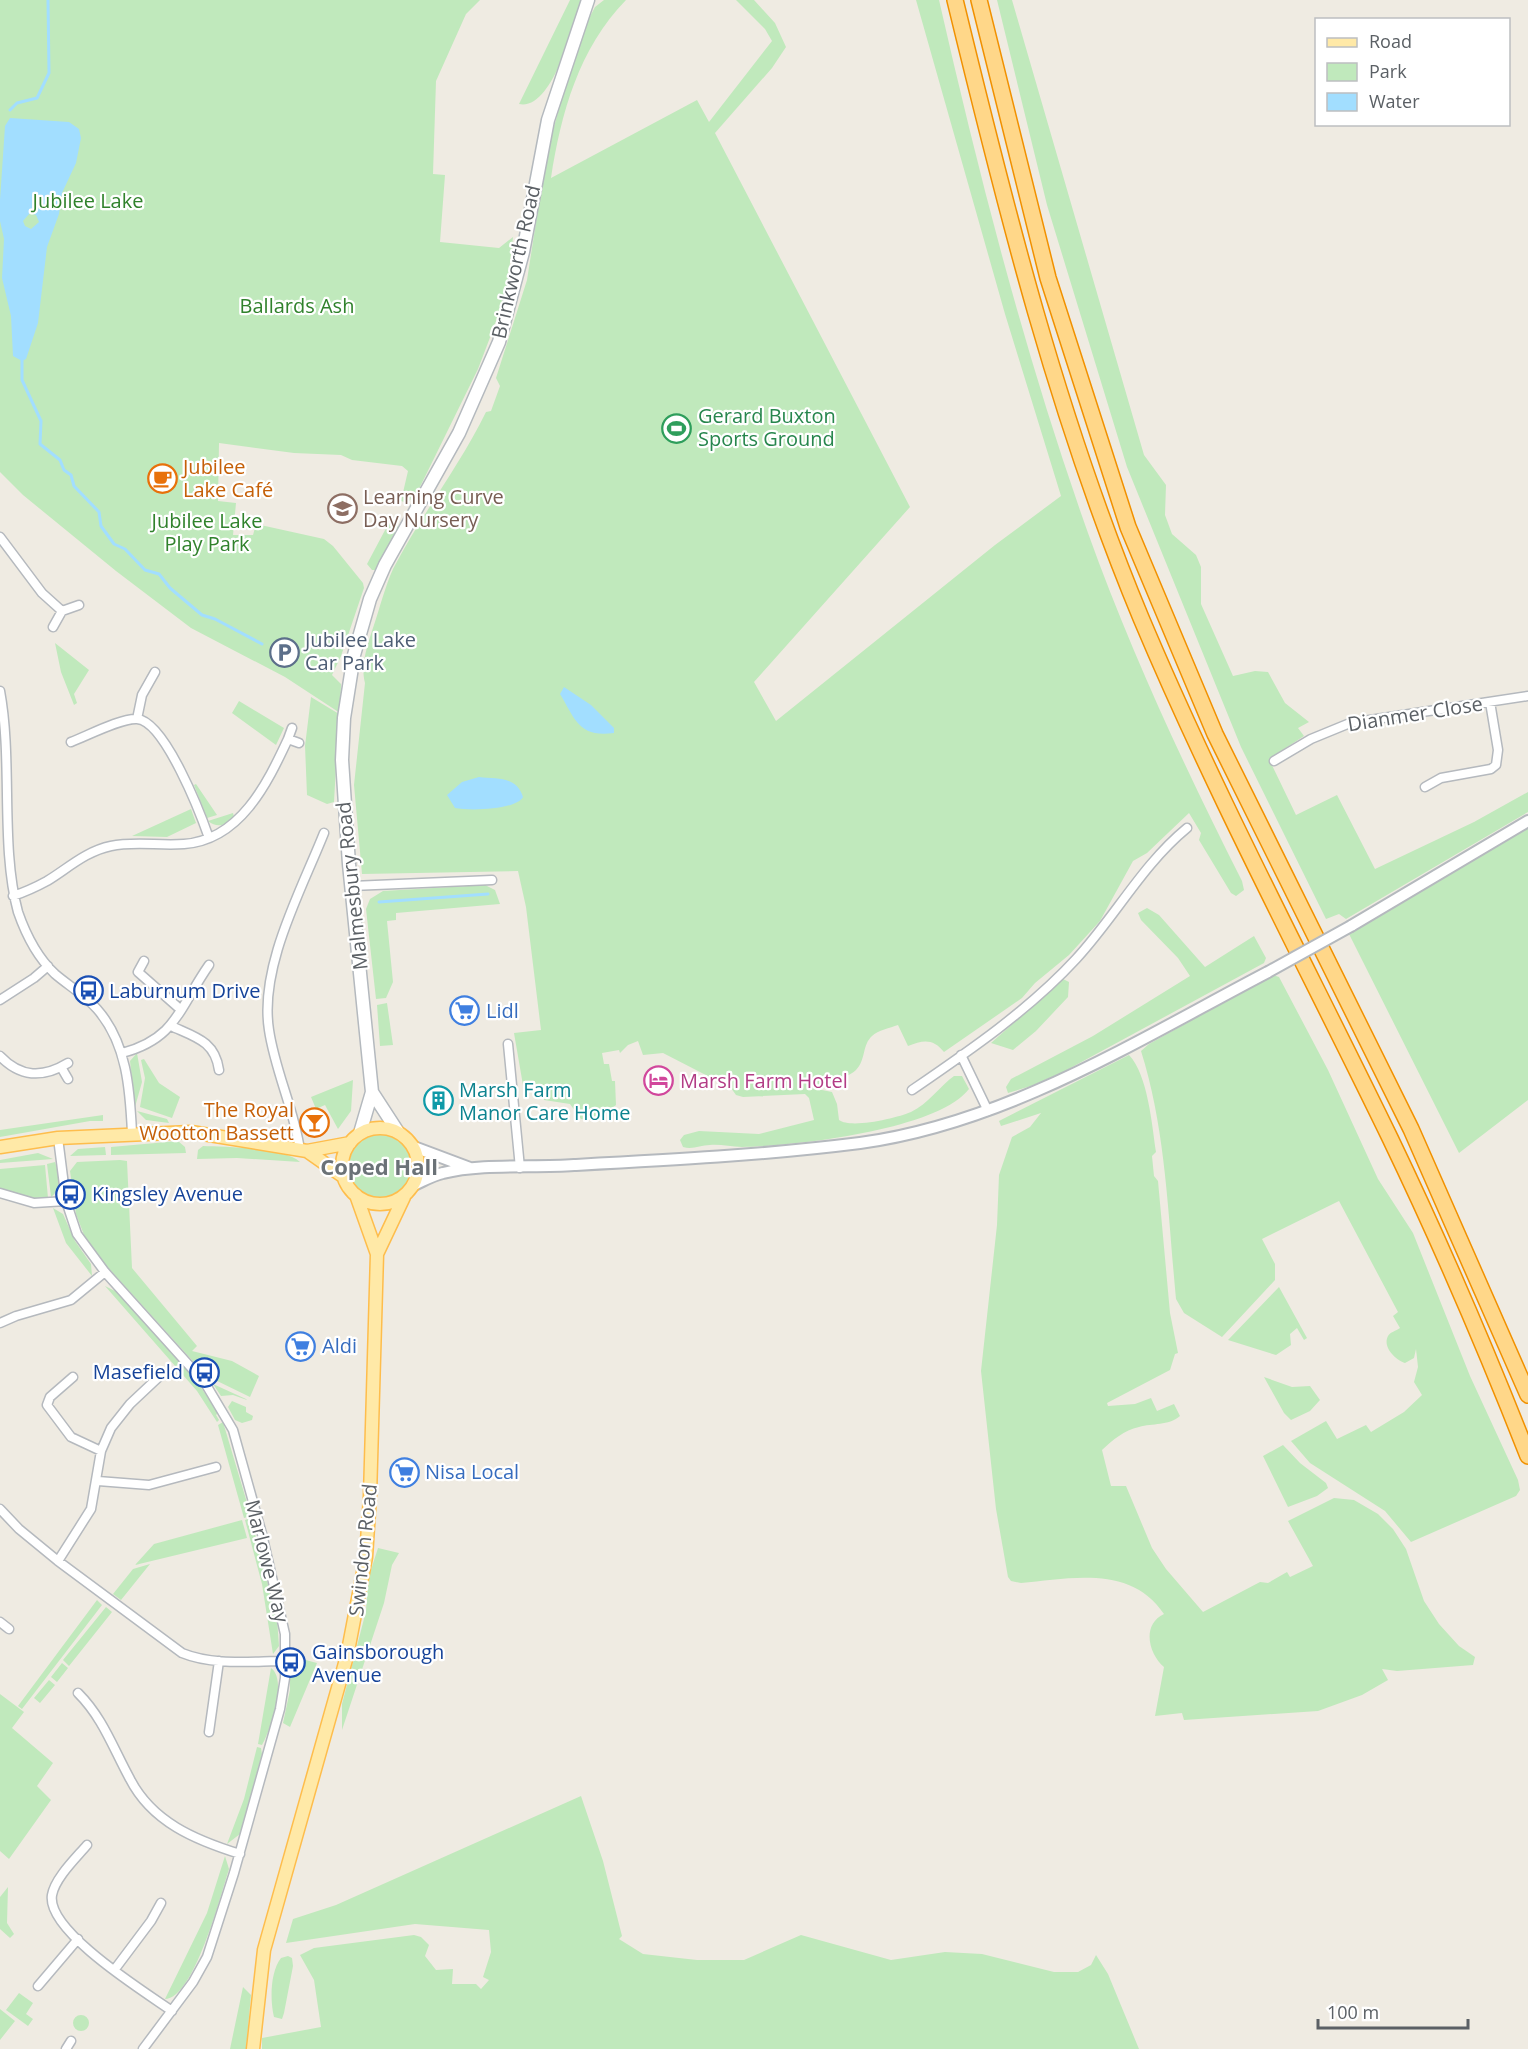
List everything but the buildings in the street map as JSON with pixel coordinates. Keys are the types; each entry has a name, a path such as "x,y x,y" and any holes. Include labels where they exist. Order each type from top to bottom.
{"highway":[{"path":"955,0 1029,296 1098,505 1136,604 1227,810 1392,1143 1473,1322 1528,1456"},
{"path":"979,0 1048,278 1128,527 1215,734 1411,1129 1528,1395"}],"main road":[{"name":"Brinkworth Road","path":"349,679 361,626 377,582 395,544 459,433 499,342 523,252 548,120 588,0"},
{"name":"Malmesbury Road","path":"349,679 342,760 372,1092"},
{"path":"303,1151 344,1177 356,1196 367,1202 380,1205 393,1203 404,1196 414,1185 419,1167 414,1148 398,1132 372,1092"},
{"path":"344,1177 343,1159 350,1143 360,1133 372,1092"},
{"path":"360,1133 379,1128 398,1132"},
{"path":"0,1147 58,1138 191,1132 303,1151 350,1143"},
{"name":"Swindon Road","path":"253,2049 264,1950 347,1656 361,1589 370,1496 377,1254 356,1196"},
{"name":"Swindon Road","path":"377,1254 404,1196"}],"street":[{"path":"0,537 42,593 62,611"},
{"path":"53,627 62,611 79,605"},
{"path":"137,719 142,695 155,672"},
{"path":"0,691 13,896 27,933 48,966 97,1009 107,1022 122,1053 132,1133"},
{"name":"Dianmer Close","path":"1275,761 1311,739 1350,723 1528,696"},
{"path":"1425,787 1441,778 1482,771 1496,765 1498,750 1490,702"},
{"path":"71,742 137,719 143,721 154,730 185,777 209,838"},
{"path":"13,896 44,883 84,857 110,846 186,844 209,838 236,822 267,780 292,728"},
{"path":"288,739 299,743"},
{"path":"414,1185 443,1173 473,1169 726,1155 859,1143 937,1127 988,1110 1116,1052 1351,926 1528,821"},
{"path":"912,1090 1029,1003 1074,961 1155,858 1188,828"},
{"path":"303,1151 272,1047 267,1008 272,968 324,833"},
{"path":"352,886 492,880"},
{"path":"144,962 138,972 180,1010"},
{"path":"122,1053 152,1043 171,1026 209,965"},
{"path":"0,1000 48,966"},
{"path":"171,1026 209,1044 216,1056 219,1070"},
{"path":"508,1044 520,1168"},
{"path":"961,1055 988,1110"},
{"path":"0,1056 10,1066 28,1074 49,1072 64,1065 68,1079"},
{"name":"Marlowe Way","path":"58,1138 66,1201 77,1234 105,1272 205,1383 233,1430 283,1620 286,1661 280,1710 240,1854 207,1957 172,2011 143,2049"},
{"path":"414,1148 473,1169"},
{"path":"0,1193 34,1203 66,1201"},
{"path":"0,1323 71,1300 105,1272"},
{"path":"58,1561 86,1519 98,1481 101,1451 116,1420 163,1373"},
{"path":"73,1377 50,1397 47,1405 71,1437 101,1451"},
{"path":"98,1481 149,1485 216,1467"},
{"path":"0,1509 19,1529 58,1561 170,1646 192,1657 219,1661 286,1661"},
{"path":"0,1622 9,1629"},
{"path":"209,1732 219,1661"},
{"path":"78,1693 100,1719 130,1780 150,1808 190,1836 240,1854"},
{"path":"87,1845 52,1895 54,1912 78,1939 115,1970 172,2011"},
{"path":"115,1970 151,1921 161,1903"},
{"path":"38,1986 78,1939"}],"green space":[{"path":"0,0 480,0 466,14 436,81 433,174 445,175 440,242 499,248 513,237 507,288 478,369 416,495 407,503 401,501 408,471 402,466 352,460 341,455 294,453 219,443 218,501 236,503 233,535 253,535 256,524 324,539 333,546 363,583 364,588 341,656 332,675 341,684 340,713 285,677 191,628 116,571 23,495 0,472"},
{"path":"570,0 582,0 567,46 552,81 531,103 519,104"},
{"path":"604,0 626,0 596,39 584,60 560,130 551,178 697,100 709,122 772,41 765,29 736,0 754,0 775,23 786,47 772,68 715,133 910,507 754,682 776,721 995,545 1061,496 1005,314 916,0 939,0 1006,269 1065,468 1122,622 1180,753 1242,881 1244,890 1236,896 1231,893 1199,840 1201,833 1189,813 1147,853 1133,861 1100,921 1069,955 1035,983 1022,998 944,1052 932,1042 918,1042 908,1046 898,1025 881,1031 869,1040 856,1070 851,1074 812,1088 832,1092 837,1104 839,1120 863,1123 885,1120 911,1112 954,1076 962,1076 969,1089 952,1103 928,1115 897,1125 829,1139 795,1143 742,1147 706,1145 683,1147 680,1140 684,1135 699,1131 759,1134 814,1120 809,1098 805,1094 743,1097 736,1095 731,1088 663,1053 643,1055 638,1041 628,1045 620,1053 619,1050 602,1053 604,1064 609,1064 612,1081 615,1081 616,1105 596,1119 581,1119 570,1104 544,1100 544,1090 524,1091 514,1033 541,1030 526,907 518,871 362,874 354,785 367,647 393,569 486,412 491,411 500,386 496,378 527,280 547,152 584,28 595,7"},
{"path":"997,0 1012,0 1144,455 1166,485 1165,515 1172,534 1196,555 1201,567 1201,604 1233,676 1255,671 1268,672 1285,703 1309,722 1298,728 1304,736 1269,759 1296,815 1337,795 1375,869 1474,822 1528,792 1528,812 1346,919 1339,914 1326,919 1241,747 1127,467 1047,205"},
{"path":"392,517 398,527 398,532 377,570 372,570 367,564"},
{"path":"55,643 89,670 74,694 77,703 74,705 61,672"},
{"path":"311,697 339,714 334,802 327,804 307,795 305,746"},
{"path":"239,701 284,728 276,745 232,713"},
{"path":"196,784 217,815 207,818 194,785"},
{"path":"191,809 196,823 167,837 132,836"},
{"path":"233,813 234,817 222,825 215,825 208,821"},
{"path":"1528,826 1528,1100 1459,1153 1349,934"},
{"path":"485,885 495,890 500,904 396,913 396,920 387,921 393,982 386,998 376,999 366,909 370,899 383,891"},
{"path":"1147,908 1159,915 1205,967 1254,936 1266,958 1264,963 1063,1072 1008,1093 1006,1087 1011,1079 1093,1036 1190,976 1178,958 1141,920 1138,913"},
{"path":"1273,975 1279,977 1328,1070 1378,1179 1413,1233 1470,1376 1518,1480 1520,1490 1516,1496 1411,1542 1385,1511 1310,1463 1291,1441 1326,1421 1337,1439 1366,1425 1371,1432 1404,1412 1422,1395 1414,1382 1418,1367 1416,1349 1414,1358 1405,1363 1388,1349 1388,1336 1400,1328 1393,1316 1398,1312 1339,1201 1262,1239 1275,1264 1275,1280 1222,1337 1184,1313 1176,1299 1161,1142 1141,1051 1149,1044"},
{"path":"1063,979 1069,982 1068,997 1036,1031 1013,1050 991,1043"},
{"path":"387,1003 393,1045 380,1046 377,1005"},
{"path":"137,1053 142,1082 135,1107 130,1061"},
{"path":"1129,1055 1141,1075 1151,1115 1156,1152 1152,1156 1154,1176 1158,1181 1170,1313 1178,1353 1175,1354 1170,1370 1107,1403 1108,1406 1135,1404 1151,1398 1157,1411 1174,1404 1180,1416 1165,1423 1128,1430 1102,1450 1111,1486 1126,1486 1152,1548 1166,1569 1203,1612 1260,1582 1268,1583 1287,1572 1290,1577 1313,1566 1288,1521 1334,1498 1354,1500 1378,1514 1393,1529 1406,1549 1424,1601 1439,1624 1459,1646 1475,1657 1473,1665 1397,1671 1382,1669 1388,1680 1362,1695 1318,1711 1184,1720 1182,1713 1155,1716 1164,1667 1154,1655 1150,1632 1152,1625 1164,1614 1151,1598 1118,1581 1099,1578 1021,1583 1011,1581 1008,1577 996,1509 981,1371 997,1225 999,1175 1012,1137 1030,1127 1041,1113 1001,1126 999,1121"},
{"path":"144,1059 159,1083 180,1097 172,1118 140,1107 145,1078 141,1060"},
{"path":"353,1080 351,1111 338,1129 325,1105 316,1109 311,1097"},
{"path":"137,1111 167,1119 169,1123 146,1120"},
{"path":"103,1115 103,1121 90,1121 0,1137 0,1130"},
{"path":"380,1135 402,1144 411,1166 402,1188 380,1197 358,1188 349,1166 358,1144"},
{"path":"178,1141 185,1147 186,1153 111,1155 111,1147"},
{"path":"203,1146 281,1153 300,1162 237,1158 197,1159 198,1150"},
{"path":"105,1147 106,1155 70,1156 78,1149"},
{"path":"38,1153 53,1159 0,1163 0,1160"},
{"path":"127,1161 132,1268 197,1346 192,1351 232,1361 259,1376 250,1397 211,1378 203,1368 200,1369 102,1261 84,1235 76,1214 70,1171 77,1162"},
{"path":"55,1162 58,1186 51,1197 47,1164"},
{"path":"45,1165 48,1198 43,1201 0,1190 0,1169"},
{"path":"53,1208 63,1214 75,1241 91,1264 92,1276 66,1243"},
{"path":"105,1286 117,1292 198,1383 218,1413 217,1422 197,1391"},
{"path":"1279,1287 1307,1338 1304,1340 1297,1328 1290,1334 1291,1345 1276,1355 1228,1340"},
{"path":"1264,1377 1292,1387 1310,1386 1320,1400 1310,1411 1291,1420 1284,1413"},
{"path":"213,1384 247,1400 233,1395 221,1396"},
{"path":"232,1401 246,1407 246,1412 253,1416 252,1420 242,1423 235,1420 228,1407"},
{"path":"223,1422 251,1516 244,1518 218,1425"},
{"path":"1283,1445 1300,1463 1326,1483 1328,1488 1317,1496 1288,1507 1263,1456"},
{"path":"251,1518 277,1619 279,1646 273,1654 262,1584 245,1520"},
{"path":"242,1520 247,1538 135,1565 154,1544"},
{"path":"378,1548 399,1553 392,1565 384,1603 342,1730 342,1704 366,1611 368,1579"},
{"path":"150,1564 121,1600 113,1594 133,1569"},
{"path":"97,1600 102,1605 22,1709 18,1706"},
{"path":"106,1607 112,1612 69,1666 63,1660"},
{"path":"294,1657 317,1663 290,1727 283,1723 290,1690 290,1668 294,1668"},
{"path":"62,1663 68,1668 57,1682 51,1677"},
{"path":"271,1668 276,1674 278,1694 273,1718 262,1745 258,1744"},
{"path":"49,1680 55,1685 40,1703 34,1698"},
{"path":"0,1694 24,1712 12,1728 53,1763 37,1786 51,1800 9,1859 0,1851"},
{"path":"257,1747 261,1748 262,1754 240,1834 227,1844 244,1799"},
{"path":"581,1796 603,1861 622,1936 619,1939 643,1954 697,1960 744,1960 801,1935 891,1960 945,1952 982,1954 1054,1972 1078,1972 1091,1965 1096,1955 1108,1974 1139,2049 262,2049 262,2038 321,2027 314,1980 300,1955 314,1948 414,1935 421,1937 429,1945 425,1956 436,1970 453,1969 452,1984 476,1984 481,1989 489,1980 483,1977 491,1952 489,1930 415,1924 286,1943 293,1919 336,1905"},
{"path":"225,1856 229,1869 205,1943 186,1982 176,1994 165,1999 207,1913"},
{"path":"8,1887 7,1923 14,1934 10,1938 0,1929 0,1897"},
{"path":"288,1956 292,1958 293,1966 282,2019 274,2017 272,1987 277,1964 281,1958"},
{"path":"243,1987 251,1995 246,2049 230,2049"},
{"path":"19,1993 33,2003 26,2014 33,2019 28,2026 6,2010"},
{"path":"0,2009 15,2021 0,2040"},
{"path":"81,2015 89,2023 81,2031 73,2023"}],"water":[{"name":"Jubilee Lake","path":"10,118 69,122 79,129 81,138 76,163 62,193 59,214 47,247 38,323 26,359 22,361 13,356 11,316 2,278 4,239 0,221 0,200 5,126","holes":["30,213 36,215 39,222 31,229 25,226 23,221"]},
{"path":"564,687 591,705 614,728 614,733 593,733 580,725 560,694"},
{"path":"479,777 511,782 520,790 523,797 512,805 502,807 455,808 447,795 462,782"}],"waterway":[{"path":"10,110 17,103 37,98 49,73 48,0"},
{"path":"22,359 22,380 41,421 40,444 60,460 64,470 71,475 74,486 99,512 101,526 114,544 125,549 145,570 159,574 170,588 202,615 215,619 262,644"},
{"path":"379,902 488,894"}],"place":[{"name":"Gerard Buxton Sports Ground","path":"677,428"},
{"name":"Jubilee Lake Café","path":"162,479"},
{"name":"Learning Curve Day Nursery","path":"342,509"},
{"name":"Jubilee Lake Car Park","path":"284,652"},
{"name":"Laburnum Drive","path":"88,991"},
{"name":"Lidl","path":"465,1011"},
{"name":"Marsh Farm Hotel","path":"659,1081"},
{"name":"Marsh Farm Manor Care Home","path":"438,1101"},
{"name":"The Royal Wootton Bassett","path":"315,1122"},
{"name":"Kingsley Avenue","path":"71,1194"},
{"name":"Aldi","path":"301,1346"},
{"name":"Masefield","path":"204,1372"},
{"name":"Nisa Local","path":"404,1472"},
{"name":"Gainsborough Avenue","path":"291,1663"}],"district":[{"name":"Coped Hall","path":"379,1167"}],"park label":[{"name":"Ballards Ash","path":"297,306"},
{"name":"Jubilee Lake Play Park","path":"207,532"}]}
